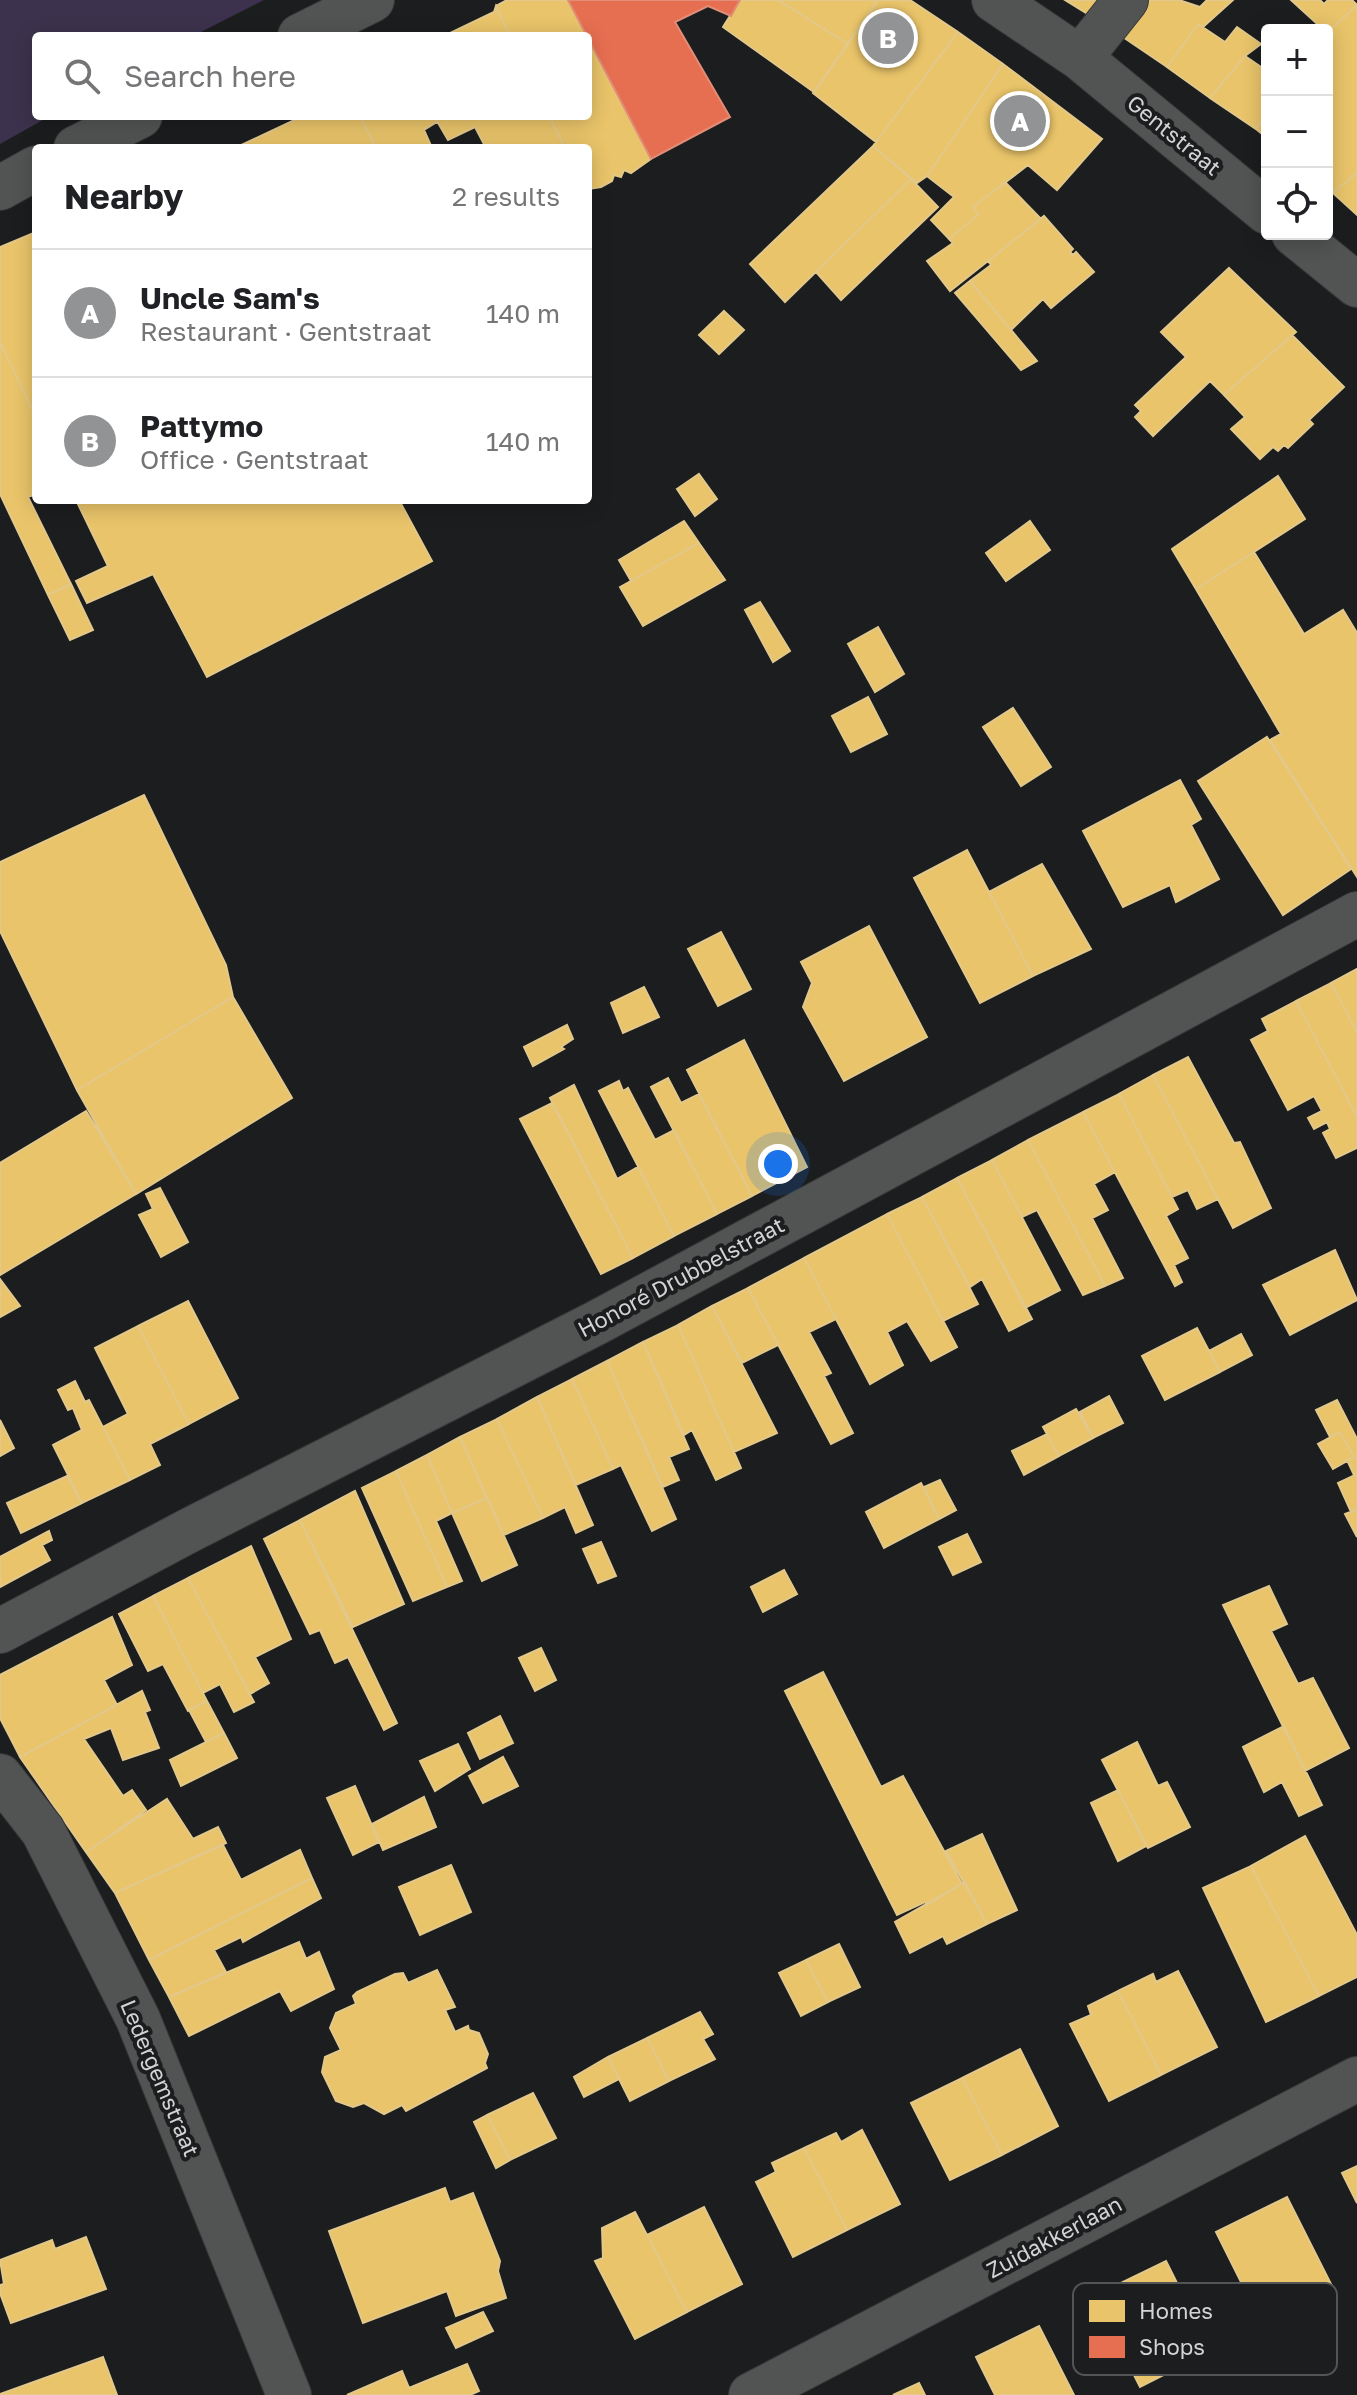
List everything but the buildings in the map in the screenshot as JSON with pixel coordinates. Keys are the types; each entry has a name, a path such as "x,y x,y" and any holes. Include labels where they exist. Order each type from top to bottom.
{"street":[{"path":"308,32 372,0"},
{"name":"Gentstraat","path":"994,0 1080,58 1261,207"},
{"path":"1080,58 1126,0"},
{"path":"84,144 132,120"},
{"path":"0,188 32,170"},
{"path":"1301,240 1357,285"},
{"name":"Honoré Drubbelstraat","path":"0,1631 188,1531 596,1323 1357,914"},
{"name":"Ledergemstraat","path":"0,1776 43,1831 138,2019 289,2395"},
{"name":"Zuidakkerlaan","path":"751,2395 1357,2079"}],"shaded area":[{"path":"0,0 264,0 201,32 32,32 32,120 43,120 0,144"}],"place":[{"name":"Pattymo","path":"888,38"},
{"name":"Uncle Sam's","path":"1020,121"}]}
